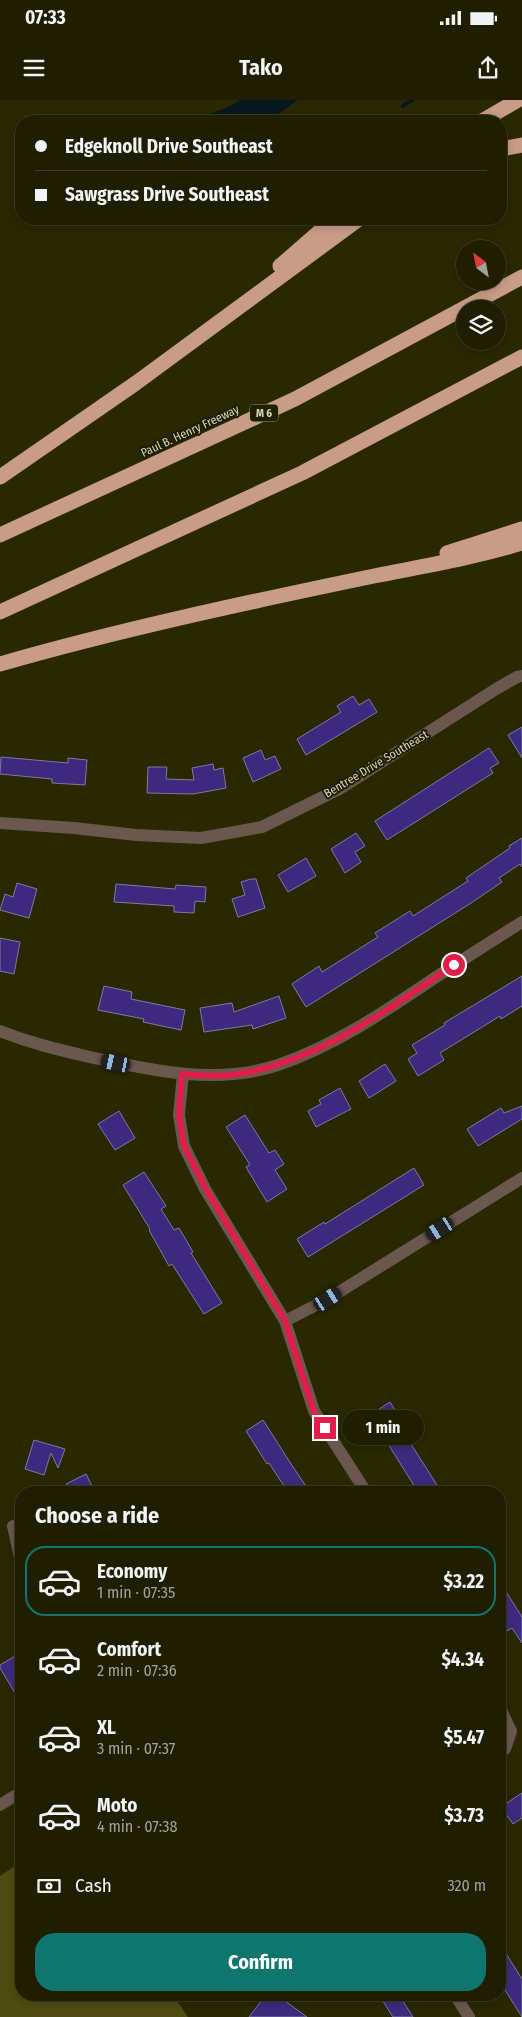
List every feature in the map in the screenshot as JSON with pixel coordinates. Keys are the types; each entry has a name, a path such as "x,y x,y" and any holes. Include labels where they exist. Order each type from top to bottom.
{"highway":[{"path":"492,115 518,100"},
{"path":"507,148 522,146"},
{"path":"215,323 327,225"},
{"path":"0,477 108,403 351,225"},
{"name":"Paul B. Henry Freeway","path":"0,535 295,398 522,277"},
{"path":"0,612 302,473 522,357"},
{"path":"374,576 522,529"},
{"path":"0,664 156,625 374,576 458,560 522,543"}],"street":[{"name":"Bentree Drive Southeast","path":"0,823 74,828 136,835 201,838 262,827 341,788 496,689 522,676"},
{"path":"0,1031 34,1044 132,1066 182,1074 231,1075 276,1066 321,1049 382,1013 522,922"},
{"path":"182,1074 179,1115 184,1146 206,1189 285,1321 314,1412 362,1486"},
{"path":"285,1321 328,1299 522,1178"},
{"path":"13,1526 15,1535"},
{"path":"506,1721 511,1731 506,1746"},
{"path":"0,1805 15,1796"},
{"path":"458,2001 469,2017"}],"shaded area":[{"path":"240,100 298,100 277,115 208,115"},
{"path":"15,1866 15,2001 177,2001 188,2017 0,2017 0,1876"}],"building":[{"path":"353,696 359,705 369,699 377,712 306,755 297,739 341,712 337,706"},
{"path":"522,727 522,758 508,735"},
{"path":"489,748 499,763 490,768 493,773 387,840 375,821"},
{"path":"261,750 265,760 275,756 281,769 253,782 243,758"},
{"path":"1,757 68,763 68,758 87,760 85,785 52,783 52,779 0,774"},
{"path":"213,764 214,770 223,768 226,788 193,794 147,793 148,767 167,767 166,779 194,780 192,768"},
{"path":"356,833 365,846 355,852 361,862 345,873 331,849"},
{"path":"522,838 522,867 520,864 499,878 502,882 471,903 306,1007 292,984 319,966 322,972 378,937 375,933 410,911 413,916 468,881 466,878"},
{"path":"306,858 316,876 288,892 278,875"},
{"path":"256,879 265,908 238,917 232,899 245,895 241,882"},
{"path":"17,883 37,889 29,918 0,910 5,894 13,897"},
{"path":"116,884 175,889 176,885 206,887 205,902 195,901 194,913 174,912 174,906 114,902"},
{"path":"0,938 20,942 14,974 0,971"},
{"path":"522,976 522,1006 501,1019 500,1016 440,1053 444,1060 418,1076 408,1059 417,1053 412,1045 445,1025 444,1023"},
{"path":"104,986 132,992 131,999 185,1010 181,1030 143,1022 144,1019 98,1010"},
{"path":"279,996 286,1018 253,1029 252,1025 204,1032 200,1008 232,1003 234,1012"},
{"path":"385,1064 396,1081 369,1098 359,1081"},
{"path":"340,1088 351,1109 316,1127 308,1111 321,1104 319,1100"},
{"path":"522,1106 522,1119 478,1146 467,1129 501,1108 504,1113"},
{"path":"119,1111 135,1138 115,1150 98,1124"},
{"path":"245,1115 269,1153 275,1150 284,1164 275,1170 287,1189 267,1202 246,1167 250,1165 226,1127"},
{"path":"414,1168 424,1185 308,1257 297,1239 324,1222 325,1224"},
{"path":"144,1172 166,1206 161,1209 174,1230 179,1228 193,1252 191,1253 222,1303 204,1314 172,1264 169,1266 150,1229 123,1185"},
{"path":"390,1402 413,1439 409,1441 437,1485 414,1486 370,1415"},
{"path":"263,1420 306,1486 284,1486 269,1463 267,1464 246,1431"},
{"path":"34,1440 65,1449 58,1468 51,1453 44,1475 25,1469"},
{"path":"86,1474 92,1486 67,1486 66,1484"},
{"path":"506,1592 522,1617 522,1643 512,1628 507,1631"},
{"path":"15,1656 15,1693 0,1668 0,1665"},
{"path":"522,1793 522,1818 513,1824 506,1814 506,1804"},
{"path":"506,1954 522,1979 522,2017 506,1992"},
{"path":"261,2001 285,2001 307,2017 249,2017"},
{"path":"383,2001 403,2001 413,2017 393,2017"}],"waterway":[{"path":"403,106 412,100"}],"route":[{"path":"325,1428 314,1412 285,1321 206,1189 184,1146 179,1115 182,1074 231,1075 276,1066 321,1049 382,1013 454,965"}]}
